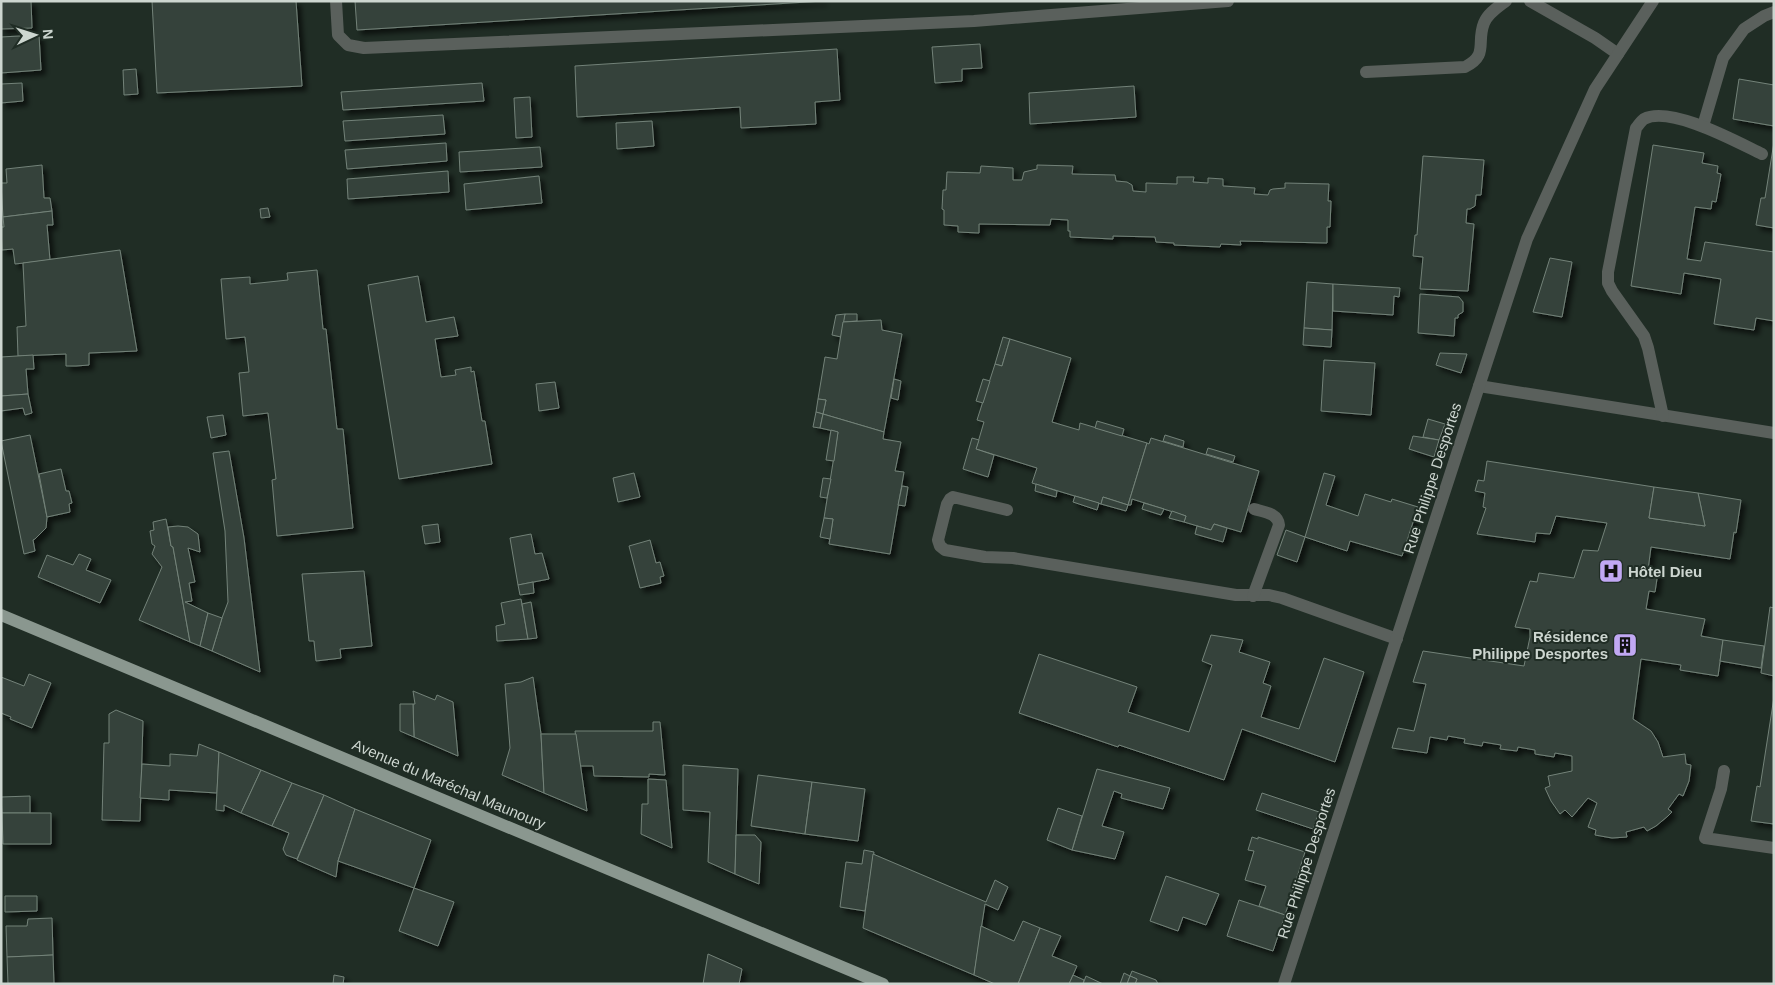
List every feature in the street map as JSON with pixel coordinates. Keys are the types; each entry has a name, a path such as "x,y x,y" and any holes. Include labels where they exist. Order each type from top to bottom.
{"main road":[{"name":"Avenue du Maréchal Maunoury","path":"1,615 883,984"}],"street":[{"path":"336,1 338,35 348,45 364,48 974,21 1228,1"},
{"path":"1366,72 1465,67 1479,57 1484,21 1493,10 1506,1"},
{"path":"1530,1 1595,38 1618,54"},
{"name":"Rue Philippe Desportes","path":"1284,984 1528,239 1595,89 1653,1"},
{"path":"1703,126 1723,58 1744,29 1774,12"},
{"path":"1663,416 1644,336 1608,283 1608,272 1636,128 1644,119 1660,117 1689,121 1762,154"},
{"path":"1479,386 1774,433"},
{"path":"1007,510 953,497 947,504 938,540 940,546 946,550 985,557 1013,558 1236,595 1269,595 1397,639"},
{"path":"1252,596 1279,525 1275,516 1254,509"},
{"path":"1724,771 1721,789 1706,838 1774,848"}],"building":[{"path":"1,1 31,1 32,28 1,29"},
{"path":"152,1 296,1 302,86 157,93"},
{"path":"355,1 823,1 357,30"},
{"path":"39,35 41,70 1,73 1,37"},
{"path":"980,44 982,68 962,69 962,81 935,83 932,47"},
{"path":"837,49 840,100 815,102 816,124 741,128 740,107 577,117 575,66"},
{"path":"136,69 138,94 124,95 123,70"},
{"path":"1739,79 1774,85 1774,126 1733,119"},
{"path":"22,83 23,101 1,103 1,84"},
{"path":"482,83 484,101 343,110 341,92"},
{"path":"1134,86 1136,117 1030,124 1029,93"},
{"path":"530,97 532,137 516,138 514,98"},
{"path":"443,115 445,134 345,141 343,121"},
{"path":"652,121 654,146 617,149 616,123"},
{"path":"1774,142 1774,228 1756,225 1761,198 1765,198"},
{"path":"446,143 447,161 347,169 345,150"},
{"path":"1653,145 1704,153 1702,163 1718,166 1717,173 1721,174 1716,202 1712,201 1711,209 1695,207 1687,259 1701,261 1705,242 1774,252 1774,321 1756,318 1754,330 1714,324 1721,279 1684,273 1681,294 1631,286"},
{"path":"540,147 542,167 460,172 459,152"},
{"path":"1423,156 1484,160 1481,195 1476,195 1475,206 1467,209 1466,223 1474,224 1468,291 1420,289 1423,257 1413,256 1415,235 1417,235"},
{"path":"42,165 44,198 50,198 52,211 3,217 1,183 7,183 6,169"},
{"path":"1037,165 1073,166 1072,174 1115,175 1116,181 1127,182 1132,185 1133,191 1146,192 1146,183 1177,184 1177,177 1194,177 1193,182 1208,183 1208,178 1223,179 1223,186 1255,188 1254,194 1268,195 1270,190 1285,188 1285,183 1329,184 1328,201 1331,201 1330,227 1327,227 1327,243 1240,241 1241,245 1221,244 1220,247 1174,245 1174,243 1156,242 1155,237 1113,236 1113,239 1070,237 1068,220 1051,219 1050,225 979,224 979,233 958,232 958,226 944,225 944,210 942,209 943,190 946,190 947,172 980,173 981,166 1013,168 1013,180 1022,180 1024,172 1037,169"},
{"path":"448,171 449,192 348,199 347,179"},
{"path":"539,176 542,203 466,210 464,184"},
{"path":"268,208 270,217 261,218 260,209"},
{"path":"52,211 53,225 47,225 50,260 15,264 13,249 2,250 1,227 4,227 3,217"},
{"path":"120,250 137,351 89,353 89,365 76,366 66,366 66,354 18,356 17,327 26,326 23,263"},
{"path":"1550,258 1572,262 1562,317 1533,312"},
{"path":"317,270 323,329 326,329 337,429 343,429 353,528 277,536 272,480 276,479 268,413 243,416 239,373 249,372 245,337 226,339 221,279 250,277 250,284 288,280 287,273"},
{"path":"418,276 426,322 454,317 458,336 435,339 441,377 456,375 455,370 471,367 471,372 474,371 482,421 485,421 492,464 399,479 368,285"},
{"path":"1307,282 1333,284 1332,330 1304,328"},
{"path":"1333,284 1400,288 1399,297 1394,296 1393,315 1333,311"},
{"path":"1420,294 1459,297 1463,302 1463,312 1458,315 1458,318 1455,318 1454,336 1418,333"},
{"path":"845,314 857,314 857,321 843,322"},
{"path":"845,314 841,337 832,335 836,315"},
{"path":"881,320 882,330 902,334 884,432 823,414 826,400 818,399 825,357 837,359 843,322"},
{"path":"1304,328 1332,330 1331,347 1303,345"},
{"path":"1003,337 1010,339 1002,366 995,364"},
{"path":"1010,339 1071,358 1052,422 1079,430 1080,423 1147,443 1128,505 1103,497 1101,504 1032,483 1037,468 976,449 984,422 977,420 995,364 1002,366"},
{"path":"1440,353 1467,354 1461,373 1436,365"},
{"path":"33,355 34,369 26,369 28,394 1,396 1,357"},
{"path":"1324,360 1375,363 1371,415 1321,411"},
{"path":"894,379 901,381 898,400 891,398"},
{"path":"983,379 990,381 983,403 976,401"},
{"path":"555,382 559,408 539,411 536,384"},
{"path":"28,394 32,413 25,415 23,408 1,411 1,396"},
{"path":"818,399 826,400 823,414 816,412"},
{"path":"816,412 823,414 820,428 813,427"},
{"path":"823,414 884,432 883,439 901,442 895,471 904,472 890,554 829,544 833,519 824,518 838,432 820,428"},
{"path":"223,415 226,435 211,438 207,417"},
{"path":"1428,419 1445,424 1439,440 1423,437"},
{"path":"1097,421 1124,429 1122,436 1095,428"},
{"path":"831,430 838,432 834,461 826,460"},
{"path":"30,435 47,517 46,528 33,540 35,551 24,554 1,441"},
{"path":"1165,435 1184,441 1183,447 1163,441"},
{"path":"1413,436 1439,440 1434,457 1409,449"},
{"path":"972,438 979,440 976,449 994,455 988,477 963,469"},
{"path":"1151,438 1259,471 1241,532 1214,524 1211,530 1184,522 1186,516 1132,499 1131,505 1128,505 1147,443 1149,444"},
{"path":"1208,448 1235,456 1233,462 1206,454"},
{"path":"229,451 244,538 260,672 212,651 228,602 225,531 213,453"},
{"name":"Résidence Philippe Desportes","path":"1487,461 1654,487 1649,518 1705,526 1698,493 1741,500 1730,559 1651,547 1648,570 1658,572 1655,592 1649,591 1646,609 1705,619 1701,636 1723,640 1718,676 1680,670 1681,665 1641,659 1633,719 1651,731 1658,742 1663,757 1685,754 1686,764 1691,765 1689,781 1683,796 1679,794 1668,809 1672,812 1647,831 1644,827 1626,832 1627,837 1612,838 1595,835 1596,830 1588,827 1597,803 1588,798 1572,817 1565,810 1560,814 1545,788 1550,786 1548,776 1572,771 1572,756 1555,753 1554,757 1535,754 1535,750 1518,747 1517,751 1500,749 1501,745 1483,742 1482,746 1464,743 1465,739 1448,736 1447,740 1430,737 1427,753 1392,748 1398,728 1414,731 1426,684 1413,682 1423,651 1524,666 1530,629 1515,627 1530,581 1537,582 1539,573 1574,578 1583,550 1598,551 1607,523 1556,516 1550,534 1536,533 1535,542 1477,534 1486,508 1483,507 1485,493 1475,491 1478,480 1484,481"},
{"path":"61,469 66,491 69,491 72,503 69,504 70,512 47,517 39,474"},
{"path":"634,473 640,497 618,502 613,478"},
{"path":"1324,473 1335,476 1326,505 1358,516 1365,494 1391,502 1392,499 1418,507 1402,556 1350,541 1347,551 1305,537"},
{"path":"823,478 831,479 827,498 820,497"},
{"path":"1036,484 1057,491 1056,497 1035,491"},
{"path":"902,486 908,487 905,506 898,505"},
{"path":"1654,487 1698,493 1705,526 1649,518"},
{"path":"1075,496 1099,503 1097,510 1073,502"},
{"path":"1103,497 1128,505 1126,511 1101,504"},
{"path":"1144,503 1164,509 1161,515 1142,509"},
{"path":"1172,511 1186,516 1184,522 1169,518"},
{"path":"824,518 833,519 830,539 820,537"},
{"path":"166,519 171,546 173,547 190,642 139,620 162,567 152,554 155,546 152,544 150,531 154,530 153,522"},
{"path":"438,524 440,542 425,544 422,526"},
{"path":"1214,524 1227,528 1223,542 1195,534 1197,526 1211,530"},
{"path":"168,527 188,527 198,534 200,552 188,548 195,582 189,583 192,601 185,602 208,613 200,646 190,642 173,547 171,546"},
{"path":"1286,530 1305,537 1297,562 1277,555"},
{"path":"531,534 535,554 542,553 549,579 518,585 510,538"},
{"path":"650,540 656,563 660,562 664,576 660,577 661,583 640,588 629,546"},
{"path":"79,554 91,559 86,570 111,580 100,603 38,577 47,555 73,565"},
{"path":"364,571 372,646 340,649 341,658 316,661 314,641 309,641 302,574"},
{"path":"533,582 534,593 520,595 518,585"},
{"path":"521,599 528,639 497,641 496,626 505,624 501,603"},
{"path":"531,602 537,638 528,639 522,604"},
{"path":"1770,607 1774,608 1774,676 1761,673"},
{"path":"208,613 222,618 212,651 200,646"},
{"path":"1211,635 1243,640 1239,652 1270,662 1263,683 1271,686 1261,717 1299,729 1324,658 1364,672 1335,762 1242,729 1224,780 1119,745 1118,747 1019,713 1039,654 1137,687 1128,712 1189,732 1212,665 1202,661"},
{"path":"1723,640 1764,646 1761,668 1720,661"},
{"path":"29,674 51,683 32,728 1,713 1,677 24,686"},
{"path":"533,677 541,734 544,793 502,775 510,748 505,684 521,682"},
{"path":"413,691 435,700 437,695 453,702 458,756 414,737 413,704 415,704"},
{"path":"1774,697 1774,824 1751,821 1757,786 1760,787"},
{"path":"400,704 413,704 414,737 400,731"},
{"path":"116,710 143,721 140,821 102,820 104,743 109,743 109,714"},
{"path":"653,722 660,722 665,775 649,774 649,777 594,776 593,766 580,766 575,731 653,731"},
{"path":"541,734 576,734 587,811 544,793"},
{"path":"199,744 219,752 217,793 169,790 169,800 140,798 142,764 170,766 170,754 197,756"},
{"path":"219,752 261,770 241,813 224,805 224,811 216,810"},
{"path":"683,765 738,769 735,874 708,862 710,812 683,810"},
{"path":"1097,769 1170,788 1163,809 1121,798 1122,794 1114,791 1102,826 1124,832 1115,859 1072,850"},
{"path":"261,770 292,783 272,826 241,813"},
{"path":"758,775 812,782 805,834 751,826"},
{"path":"648,779 666,780 672,848 641,834 642,804 648,804"},
{"path":"812,782 865,789 858,841 805,834"},
{"path":"292,783 324,795 297,859 286,855 283,849 289,833 272,826"},
{"path":"1262,793 1319,812 1313,829 1256,810"},
{"path":"324,795 355,809 338,861 336,877 297,860"},
{"path":"30,796 30,813 2,813 1,797"},
{"path":"1058,808 1082,816 1072,850 1047,840"},
{"path":"355,809 431,840 414,888 338,861"},
{"path":"2,813 51,813 51,844 3,844"},
{"path":"736,835 755,835 761,842 759,884 735,874"},
{"path":"1252,837 1258,839 1258,837 1305,852 1285,915 1259,906 1266,886 1245,880 1254,851 1248,850"},
{"path":"864,850 874,852 865,911 840,907 846,862 862,864"},
{"path":"873,854 986,902 995,880 1008,887 998,910 985,904 974,975 863,928"},
{"path":"1166,876 1219,894 1206,925 1183,917 1178,931 1150,921"},
{"path":"414,888 454,902 438,946 399,931"},
{"path":"5,896 37,896 37,911 5,912"},
{"path":"1239,900 1285,915 1273,951 1227,936"},
{"path":"52,918 53,955 7,957 6,926 27,926 28,919"},
{"path":"1023,921 1040,928 1018,984 995,984 974,975 981,926 1014,941"},
{"path":"1040,928 1061,936 1052,956 1077,966 1069,984 1018,984"},
{"path":"708,954 742,969 739,984 703,984"},
{"path":"53,955 54,984 8,984 7,957"},
{"path":"1132,971 1156,980 1158,984 1135,984 1137,979 1130,976"},
{"path":"1124,973 1130,976 1127,984 1120,984"},
{"path":"334,975 344,977 343,984 333,984"},
{"path":"1073,975 1084,980 1083,984 1069,984"},
{"path":"1086,976 1103,984 1083,984"},
{"path":"1130,976 1137,979 1135,984 1127,984"}],"place":[{"name":"Hôtel Dieu","path":"1611,571"},
{"name":"Résidence Philippe Desportes","path":"1625,645"}]}
